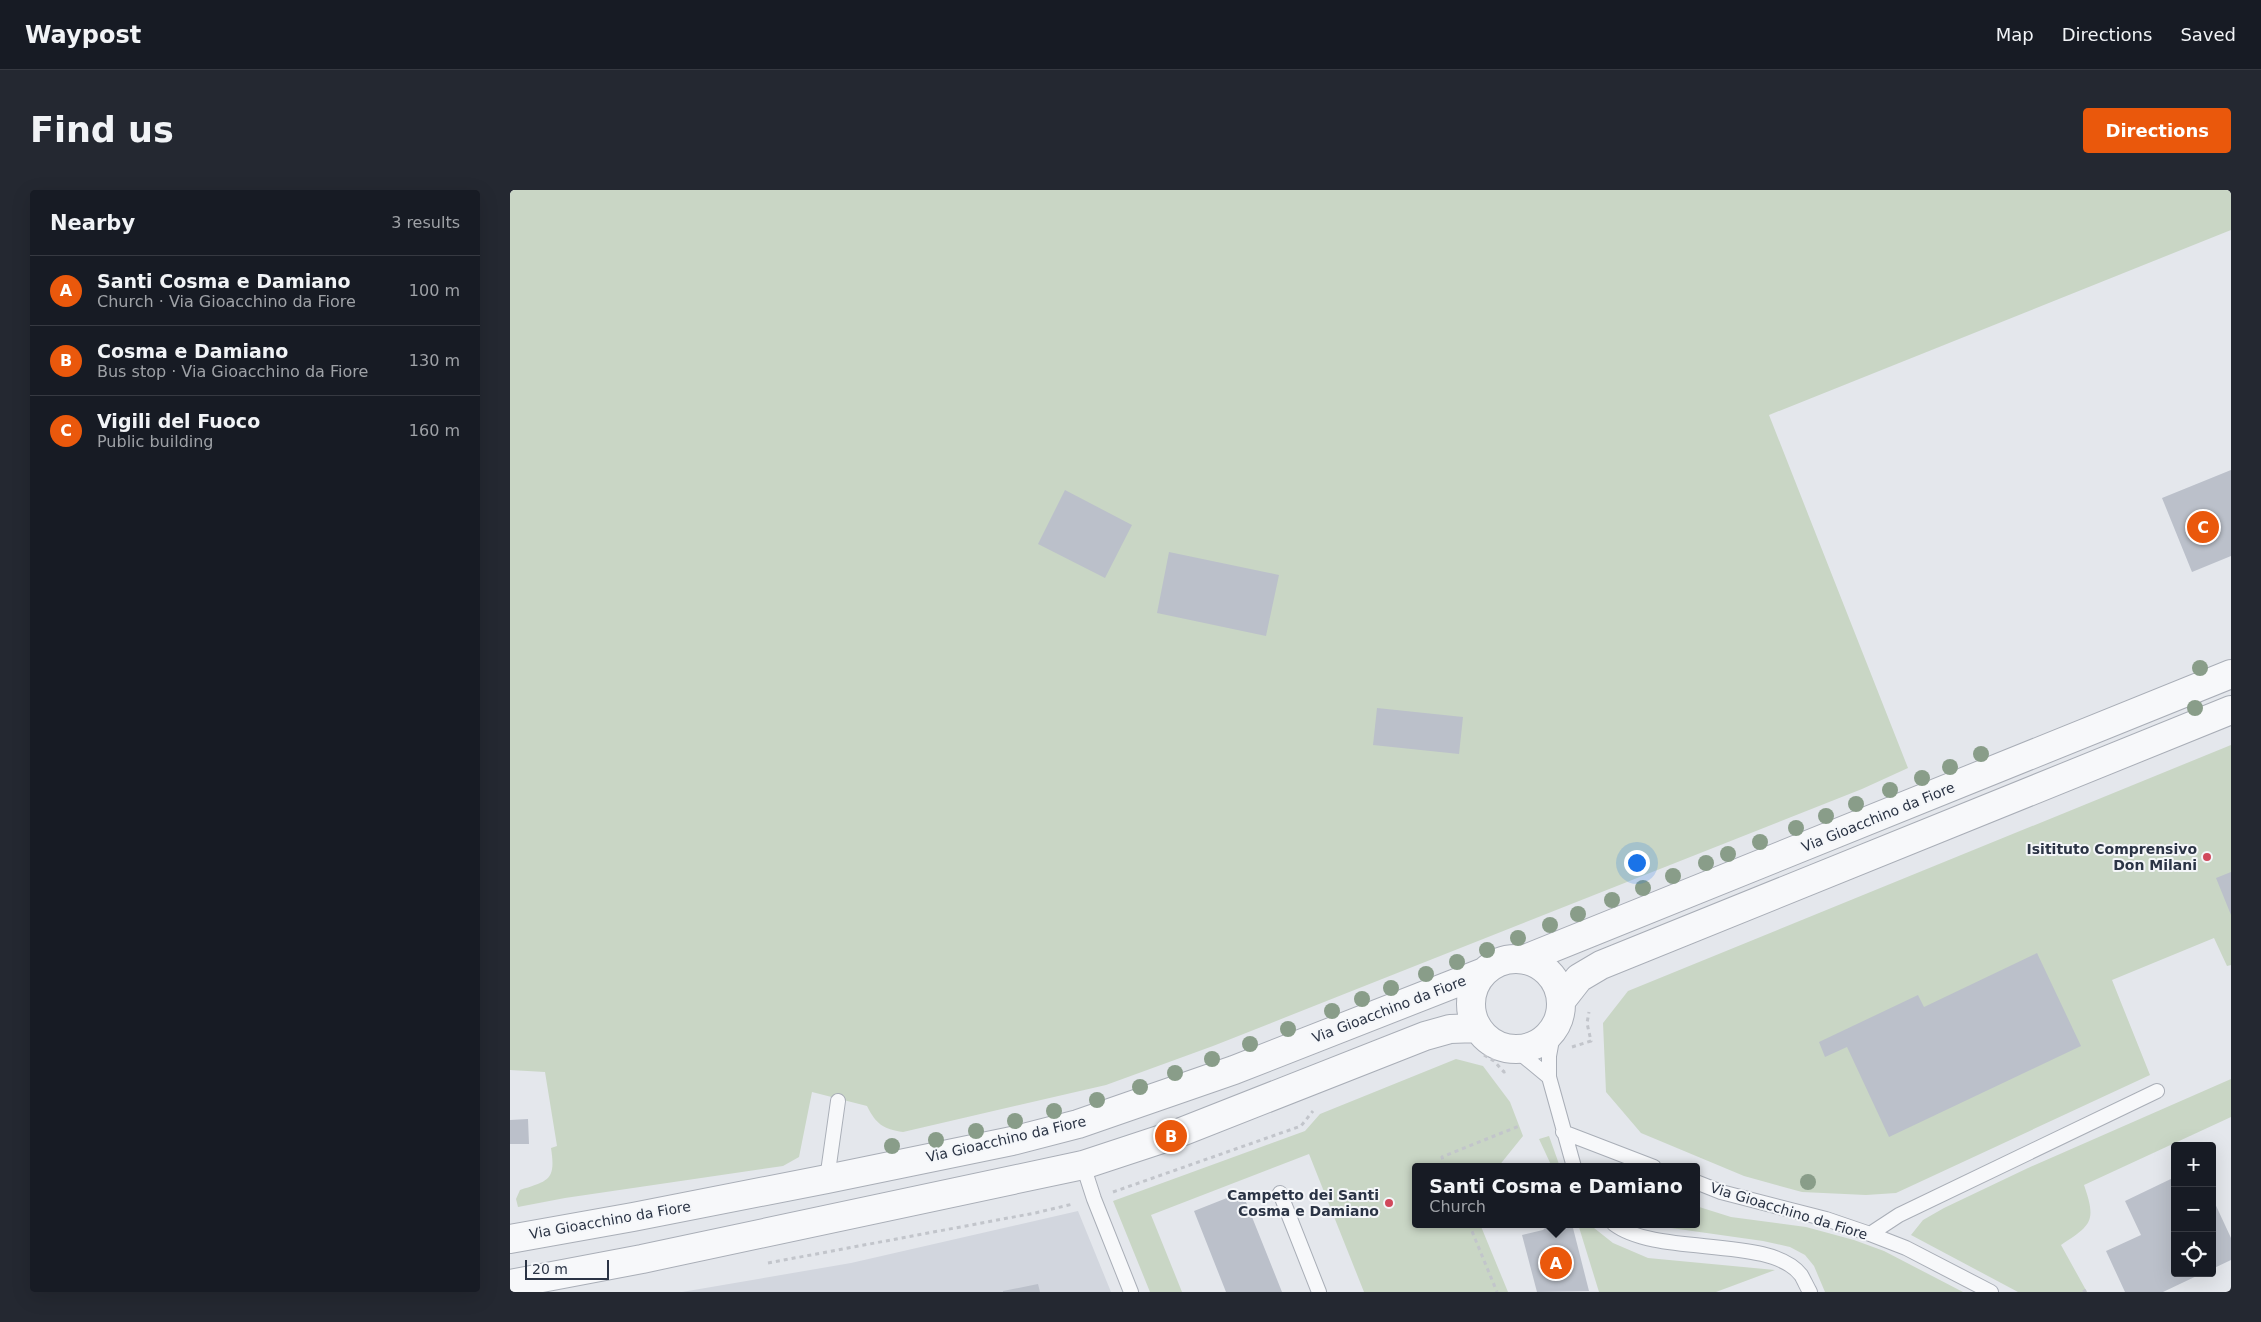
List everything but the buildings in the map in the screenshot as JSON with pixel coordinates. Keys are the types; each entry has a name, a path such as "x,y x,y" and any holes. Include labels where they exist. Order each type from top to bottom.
{"street":[{"name":"Via Gioacchino da Fiore","path":"1525,959 2231,674"},
{"path":"1561,1001 1579,978 1601,965 2231,710"},
{"path":"1510,959 1525,959 1539,964 1550,974 1558,987 1561,1001 1560,1016 1554,1029 1543,1040 1530,1047 1515,1049 1500,1047 1488,1039 1478,1028 1472,1014 1471,999 1475,984 1484,972 1496,963 1510,959"},
{"name":"Via Gioacchino da Fiore","path":"510,1238 632,1217 827,1179 1012,1141 1078,1124 1234,1070 1484,972"},
{"path":"510,1284 642,1259 1082,1165 1171,1136 1425,1036 1450,1029 1478,1028"}],"lane":[{"path":"1554,1029 1549,1056 1549,1077 1573,1163"},
{"path":"1515,1049 1549,1077"},
{"path":"1870,1234 1899,1215 2157,1091"},
{"path":"827,1179 838,1101"},
{"path":"1563,1132 1644,1163"},
{"path":"1082,1165 1131,1292"},
{"name":"Via Gioacchino da Fiore","path":"1700,1184 1721,1192 1826,1219 1870,1234 1906,1248 1991,1292"},
{"path":"1280,1193 1319,1292"},
{"path":"1619,1228 1654,1240 1774,1256 1800,1274 1810,1292"}],"path":[{"path":"1444,1163 1442,1157 1519,1126"},
{"path":"1471,1228 1497,1292"}],"shaded area":[{"path":"1078,1211 1111,1292 682,1292 851,1263"}],"green space":[{"path":"510,190 2231,190 2231,230 1769,415 1908,768 1862,789 1213,1046 1106,1085 903,1132 881,1125 867,1106 812,1092 799,1157 783,1166 565,1198 518,1207 516,1199 520,1190 538,1184 548,1178 552,1167 551,1148 557,1146 545,1072 510,1070"},
{"path":"2231,745 2231,965 2227,966 2214,938 2112,980 2150,1075 1896,1193 1866,1195 1802,1192 1744,1176 1641,1133 1606,1092 1603,1023 1628,991"},
{"path":"1456,1059 1483,1066 1510,1102 1523,1136 1501,1163 1412,1163 1412,1228 1482,1228 1508,1292 1364,1292 1309,1154 1151,1215 1182,1292 1150,1292 1113,1201 1305,1131 1320,1114"},
{"path":"2231,1079 2231,1117 2177,1142 2171,1142 2171,1145 2084,1185 2090,1207 2089,1221 2085,1227 2061,1245 2087,1292 2018,1292 1911,1235 1923,1220 2028,1168"},
{"path":"1549,1136 1559,1163 1550,1163 1539,1139"},
{"path":"1700,1207 1731,1217 1806,1227 1854,1240 1884,1251 1963,1292 1825,1292 1814,1266 1805,1255 1790,1247 1763,1241 1671,1228 1700,1228"},
{"path":"1579,1228 1594,1228 1613,1243 1648,1258 1775,1270 1716,1292 1599,1292"}],"place":[{"name":"Vigili del Fuoco","path":"2203,527"},
{"name":"Isitituto Comprensivo Don Milani","path":"2207,857"},
{"name":"Cosma e Damiano","path":"1171,1136"},
{"name":"Campetto dei Santi Cosma e Damiano","path":"1389,1203"},
{"name":"Santi Cosma e Damiano","path":"1556,1263"}]}
